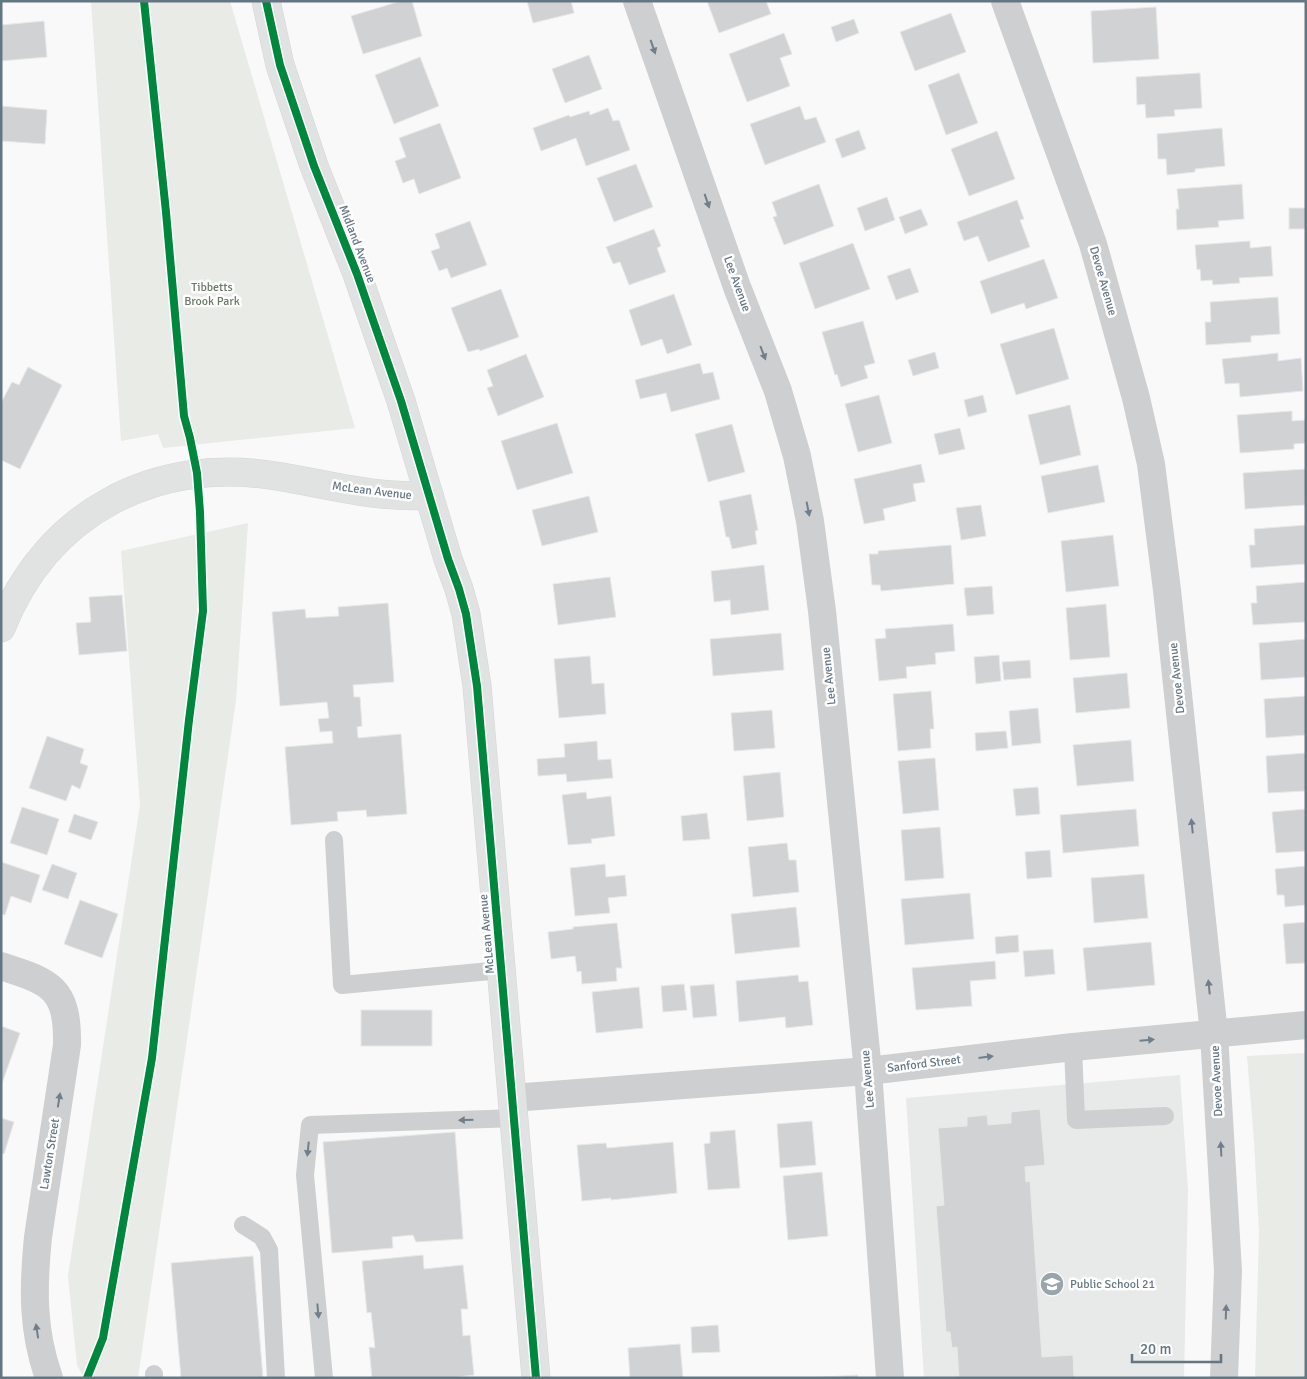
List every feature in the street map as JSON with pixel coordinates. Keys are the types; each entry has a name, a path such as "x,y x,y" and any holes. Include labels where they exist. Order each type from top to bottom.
{"street":[{"name":"Midland Avenue","path":"266,1 280,65 314,166 357,274 401,401 429,495"},
{"name":"Lee Avenue","path":"637,1 737,286 778,391 797,456 810,521 822,611 868,1071 890,1378"},
{"name":"Devoe Avenue","path":"1005,1 1093,244 1136,398 1151,464 1167,590 1214,1034 1228,1271 1224,1378"},
{"name":"McLean Avenue","path":"1,628 20,588 49,549 67,531 86,516 126,492 147,484 197,473 251,473 275,475 377,494 429,495 459,589 473,652 536,1378"},
{"name":"Lawton Street","path":"1,966 37,979 52,988 60,1000 65,1013 67,1029 67,1045 35,1266 34,1295 36,1322 40,1349 49,1378"},
{"name":"Sanford Street","path":"513,1108 868,1071 1073,1047 1306,1025"}],"lane":[{"path":"334,840 342,985 501,970"},
{"path":"1073,1047 1076,1120 1165,1116"},
{"path":"324,1378 305,1175 310,1125 513,1108"},
{"path":"243,1225 262,1237 269,1250 276,1378"}],"shaded area":[{"name":"Public School 21","path":"1180,1075 1188,1190 1184,1378 924,1378 906,1098"}],"green space":[{"name":"Tibbetts Brook Park","path":"91,1 230,1 355,428 163,448 158,434 121,441"},
{"path":"248,523 236,700 138,1378 84,1378 77,1365 68,1276 140,805 121,551"},
{"path":"1306,1053 1306,1378 1255,1378 1259,1232 1247,1056"}],"building":[{"path":"401,1 412,1 422,36 363,54 351,16"},
{"path":"527,1 571,1 574,13 533,23"},
{"path":"707,1 766,1 771,14 719,33"},
{"path":"1156,7 1159,59 1093,63 1091,11"},
{"path":"951,13 966,52 915,71 900,32"},
{"path":"854,19 859,33 836,42 831,27"},
{"path":"44,21 47,57 1,61 1,25"},
{"path":"784,33 792,54 780,58 790,86 747,102 729,54"},
{"path":"589,55 602,89 565,103 552,69"},
{"path":"420,57 439,106 394,124 375,75"},
{"path":"959,73 978,123 946,135 928,85"},
{"path":"1200,73 1202,108 1174,110 1175,116 1146,118 1145,104 1137,105 1136,77"},
{"path":"1,106 47,110 45,144 1,141"},
{"path":"800,106 805,120 816,117 826,142 765,165 750,124"},
{"path":"608,108 613,121 619,120 630,150 586,166 576,138 541,151 533,128 569,115 570,117 589,111 590,115"},
{"path":"440,123 461,178 419,194 414,179 403,183 395,161 406,157 399,138"},
{"path":"1222,128 1225,166 1195,169 1195,172 1167,175 1166,159 1158,159 1157,134"},
{"path":"859,130 866,149 842,158 835,139"},
{"path":"997,131 1015,179 969,196 951,149"},
{"path":"636,164 653,207 614,222 597,178"},
{"path":"819,184 834,226 784,245 773,217 777,216 772,202"},
{"path":"1242,184 1244,219 1218,221 1219,227 1177,230 1176,209 1179,209 1177,189"},
{"path":"887,197 895,220 865,231 857,208"},
{"path":"1017,200 1024,219 1020,220 1030,247 988,262 978,236 964,241 957,222"},
{"path":"1289,208 1306,208 1306,229 1289,229"},
{"path":"921,209 928,225 905,234 899,217"},
{"path":"470,221 487,265 451,278 447,268 439,271 431,251 440,248 435,234"},
{"path":"654,229 661,246 657,248 666,272 629,285 620,262 613,264 606,247"},
{"path":"1250,241 1250,248 1271,246 1273,276 1239,278 1240,283 1213,285 1212,280 1201,281 1200,269 1197,270 1195,245"},
{"path":"853,243 870,289 815,309 799,263"},
{"path":"1044,259 1058,298 1026,309 1024,303 991,314 980,281"},
{"path":"910,268 919,292 896,300 887,276"},
{"path":"501,289 519,337 480,351 479,349 468,352 451,308"},
{"path":"674,294 692,345 667,354 662,339 641,346 629,310"},
{"path":"1278,297 1280,334 1251,336 1251,342 1206,345 1205,322 1211,322 1210,302"},
{"path":"863,321 875,363 864,366 868,378 841,387 837,374 835,375 822,332"},
{"path":"1054,328 1069,379 1016,395 1000,344"},
{"path":"935,352 939,368 913,376 908,360"},
{"path":"1278,353 1278,361 1301,358 1303,391 1240,397 1239,383 1225,384 1222,359"},
{"path":"526,354 544,397 498,416 487,388 493,386 487,370"},
{"path":"700,363 703,374 713,372 720,399 671,412 666,393 640,399 635,380"},
{"path":"28,367 62,385 20,469 1,460 1,403 12,382 19,385"},
{"path":"879,395 892,443 858,452 845,404"},
{"path":"983,395 987,412 968,417 964,400"},
{"path":"1070,405 1081,455 1040,465 1028,415"},
{"path":"1292,411 1292,421 1306,420 1306,443 1294,444 1294,449 1240,453 1237,415"},
{"path":"557,423 573,473 517,490 501,441"},
{"path":"732,424 745,472 708,482 695,434"},
{"path":"960,428 965,449 939,455 934,434"},
{"path":"921,464 925,482 913,484 916,501 883,509 885,520 864,524 854,479"},
{"path":"1098,465 1105,502 1048,513 1041,476"},
{"path":"1306,469 1305,505 1245,509 1243,473"},
{"path":"751,494 758,530 755,531 757,544 732,549 729,537 726,537 719,501"},
{"path":"589,496 598,532 542,546 532,510"},
{"path":"981,505 986,536 961,540 956,508"},
{"path":"1306,525 1306,564 1251,568 1249,545 1255,545 1254,529"},
{"path":"1113,535 1119,586 1066,592 1061,541"},
{"path":"951,545 954,584 881,591 880,585 872,585 869,554 878,554 878,551"},
{"path":"764,565 769,610 731,615 730,600 714,602 711,571"},
{"path":"610,577 616,617 558,625 553,584"},
{"path":"1306,582 1306,622 1253,625 1251,603 1257,603 1256,586"},
{"path":"992,586 994,614 967,616 964,588"},
{"path":"122,595 127,651 79,655 76,623 91,622 89,597"},
{"path":"388,603 394,682 353,685 354,697 360,697 362,726 357,727 358,738 401,734 407,814 367,817 366,810 337,812 338,821 291,825 285,747 333,743 332,731 320,732 318,719 329,718 327,702 280,706 272,612 305,609 306,618 339,616 338,607"},
{"path":"1106,604 1110,657 1070,660 1066,608"},
{"path":"953,624 955,651 935,653 936,664 906,667 907,678 879,681 875,639 886,638 885,629"},
{"path":"781,633 784,670 713,676 710,639"},
{"path":"1306,639 1306,677 1261,680 1259,643"},
{"path":"999,655 1001,681 976,684 974,657"},
{"path":"590,656 592,684 604,683 606,714 559,718 554,659"},
{"path":"1030,660 1031,678 1004,680 1002,662"},
{"path":"1127,673 1130,708 1076,713 1073,678"},
{"path":"931,691 934,729 930,729 931,748 898,751 893,694"},
{"path":"1306,696 1306,735 1266,738 1264,699"},
{"path":"1038,708 1041,743 1012,746 1009,711"},
{"path":"772,710 775,748 734,751 731,713"},
{"path":"1006,731 1008,748 976,751 975,733"},
{"path":"47,736 84,749 80,763 88,766 80,789 72,785 66,801 29,788"},
{"path":"1131,740 1134,781 1077,786 1073,745"},
{"path":"597,741 598,760 611,759 613,778 567,782 566,774 538,776 537,759 565,757 564,744"},
{"path":"1306,753 1306,791 1268,793 1266,756"},
{"path":"935,758 939,810 903,814 898,761"},
{"path":"780,772 784,817 747,821 743,776"},
{"path":"1038,787 1040,814 1016,816 1013,789"},
{"path":"586,792 587,799 611,796 615,836 591,839 592,843 568,845 562,795"},
{"path":"22,807 59,819 47,855 10,843"},
{"path":"1136,809 1139,846 1063,853 1060,815"},
{"path":"1306,809 1306,851 1276,853 1272,812"},
{"path":"707,813 710,839 683,841 681,816"},
{"path":"74,814 98,822 91,840 68,832"},
{"path":"940,827 944,878 905,881 901,830"},
{"path":"787,843 789,860 796,860 799,892 753,897 748,847"},
{"path":"1050,850 1052,877 1027,879 1025,852"},
{"path":"1,862 40,875 31,903 11,896 5,915 1,914"},
{"path":"52,864 77,873 68,899 42,890"},
{"path":"605,864 606,877 625,875 627,896 608,898 610,913 575,916 570,868"},
{"path":"1306,866 1306,905 1285,907 1284,895 1277,895 1275,869"},
{"path":"1144,874 1148,918 1094,923 1091,878"},
{"path":"970,893 974,939 905,945 901,899"},
{"path":"80,900 118,914 102,958 64,944"},
{"path":"796,907 800,947 735,954 731,914"},
{"path":"1306,922 1306,963 1286,964 1283,924"},
{"path":"617,923 622,968 616,968 617,981 582,984 581,971 577,972 575,956 551,959 548,932 573,929 573,927"},
{"path":"1018,935 1019,952 996,954 995,937"},
{"path":"1151,942 1155,985 1087,991 1083,948"},
{"path":"1053,949 1055,974 1025,977 1023,951"},
{"path":"995,961 996,979 970,981 972,1006 916,1010 912,968"},
{"path":"798,975 799,982 808,981 813,1025 786,1028 785,1017 739,1022 736,981"},
{"path":"684,984 687,1010 663,1012 661,986"},
{"path":"714,984 717,1016 693,1018 690,986"},
{"path":"639,987 643,1028 596,1033 592,992"},
{"path":"361,1010 432,1010 432,1046 361,1046"},
{"path":"1,1026 20,1033 1,1086"},
{"path":"1040,1109 1045,1165 1025,1167 1026,1182 1030,1181 1042,1357 1073,1355 1074,1378 959,1378 957,1347 952,1348 950,1332 946,1332 936,1206 944,1205 938,1128 967,1126 967,1117 987,1115 988,1125 1011,1123 1011,1112"},
{"path":"1,1118 14,1122 4,1154 1,1153"},
{"path":"812,1121 816,1165 780,1168 777,1124"},
{"path":"735,1130 740,1188 708,1190 704,1144 710,1143 710,1132"},
{"path":"455,1132 463,1239 416,1242 413,1235 392,1237 393,1248 332,1253 323,1142"},
{"path":"673,1142 677,1193 582,1201 577,1145 606,1143 607,1148"},
{"path":"822,1172 828,1236 788,1240 783,1176"},
{"path":"423,1255 424,1269 463,1265 468,1309 461,1309 463,1336 470,1335 474,1375 450,1378 372,1378 369,1347 375,1348 371,1312 367,1313 362,1261"},
{"path":"253,1256 263,1378 181,1378 171,1263"},
{"path":"718,1325 720,1352 692,1353 691,1327"},
{"path":"680,1344 683,1378 630,1378 628,1348"},
{"path":"858,1375 857,1378 808,1378"}],"cycle path":[{"path":"87,1378 103,1338 152,1058 189,720 203,611 197,473 184,416 166,212 144,1"},
{"path":"266,1 280,65 314,166 357,274 401,401 466,614 477,686 536,1378"}],"place":[{"name":"Public School 21","path":"1052,1284"}]}
